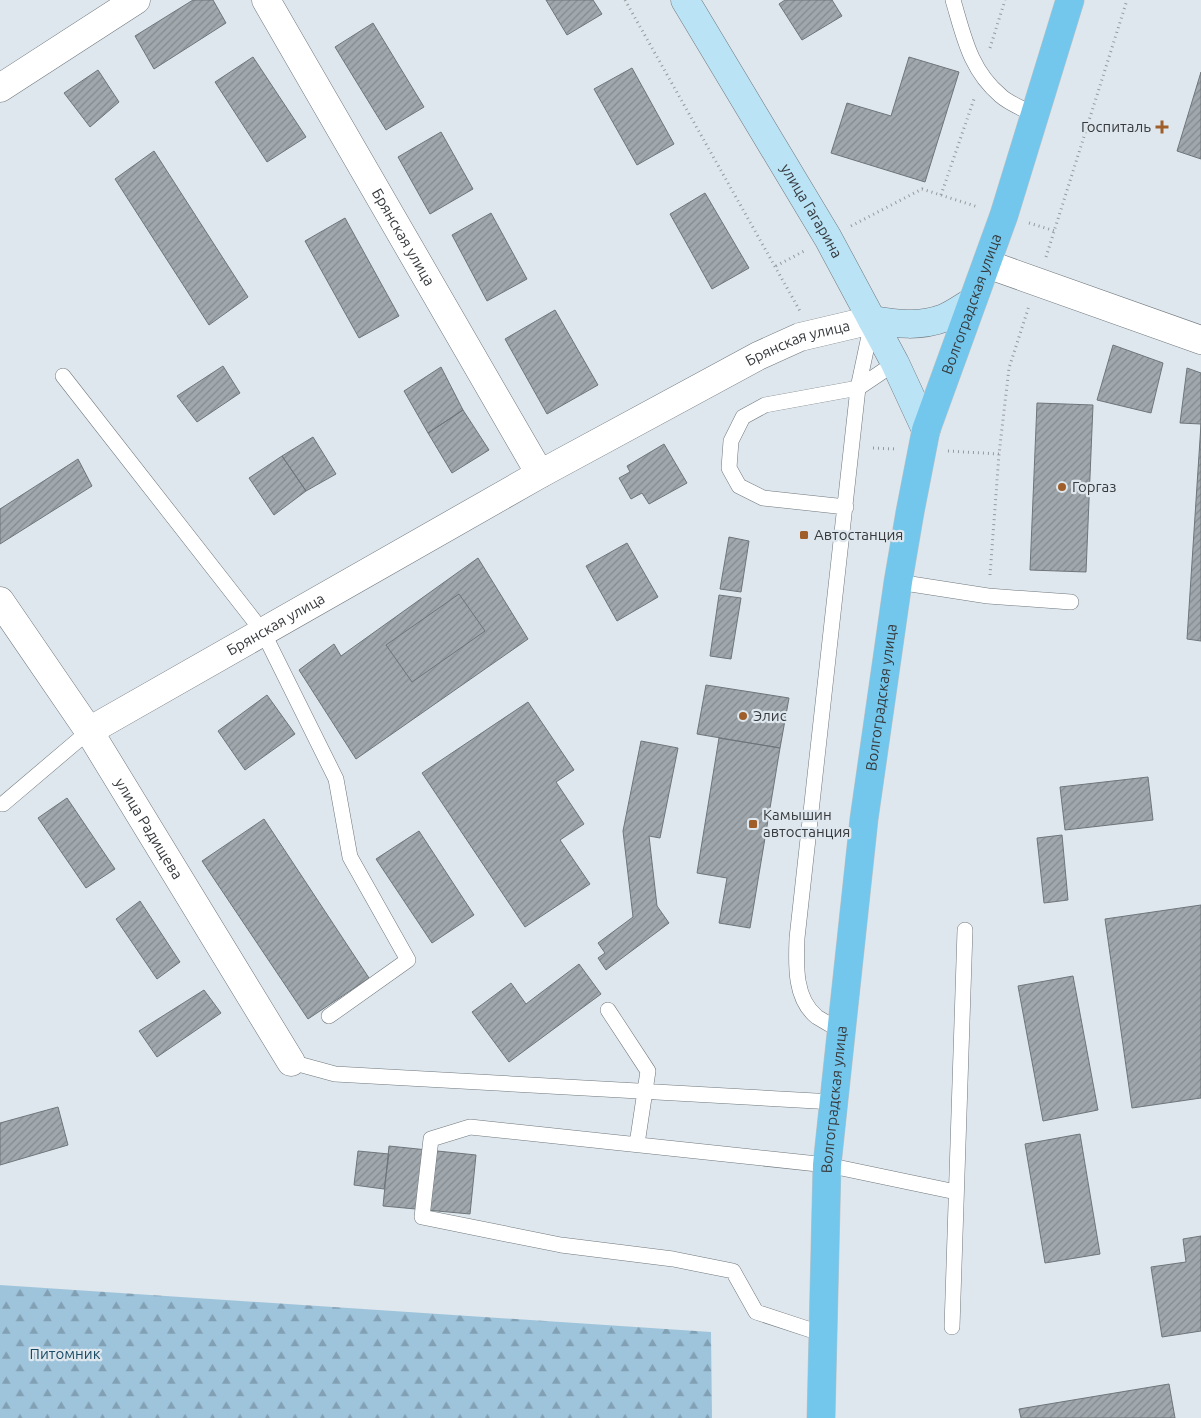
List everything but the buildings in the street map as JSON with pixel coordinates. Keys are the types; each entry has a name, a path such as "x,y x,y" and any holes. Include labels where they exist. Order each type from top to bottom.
{"main road":[{"name":"улица Гагарина","path":"685,0 828,238 895,363 926,430"},
{"name":"Волгоградская улица","path":"821,1418 827,1164 864,819 898,582 926,430 1004,215 1070,0"},
{"path":"872,320 900,324 922,323 944,318 972,302"}],"street":[{"path":"0,88 136,0"},
{"name":"Брянская улица","path":"266,0 540,474"},
{"path":"987,264 1201,340"},
{"name":"Брянская улица","path":"89,731 540,474 758,356 800,337 872,320"},
{"name":"улица Радищева","path":"0,601 89,731 291,1062"}],"lane":[{"path":"953,0 969,52 982,76 1002,97 1035,115"},
{"path":"842,1031 816,1016 805,1001 796,974 797,938 858,388 872,320"},
{"path":"846,507 762,498 740,486 729,468 731,441 743,417 765,405 858,388 895,363"},
{"path":"62,376 263,632 336,779 350,857 408,960 329,1016"},
{"path":"898,582 988,596 1071,602"},
{"path":"3,804 89,731"},
{"path":"952,1326 965,930"},
{"path":"608,1010 648,1071 636,1144"},
{"path":"291,1062 335,1074 834,1102"},
{"path":"823,1334 756,1312 733,1271 674,1259 561,1244 422,1217 431,1139 470,1127 827,1164 956,1192"}],"path":[{"path":"625,0 800,308 800,337"},
{"path":"776,266 922,189 1054,231"}],"green space":[{"name":"Питомник","path":"0,1285 711,1332 712,1418 0,1418"}],"place":[{"name":"Госпиталь","path":"1162,127"},
{"name":"Горгаз","path":"1062,487"},
{"name":"Автостанция","path":"804,535"},
{"name":"Элис","path":"743,716"},
{"name":"Камышин автостанция","path":"753,824"}]}
